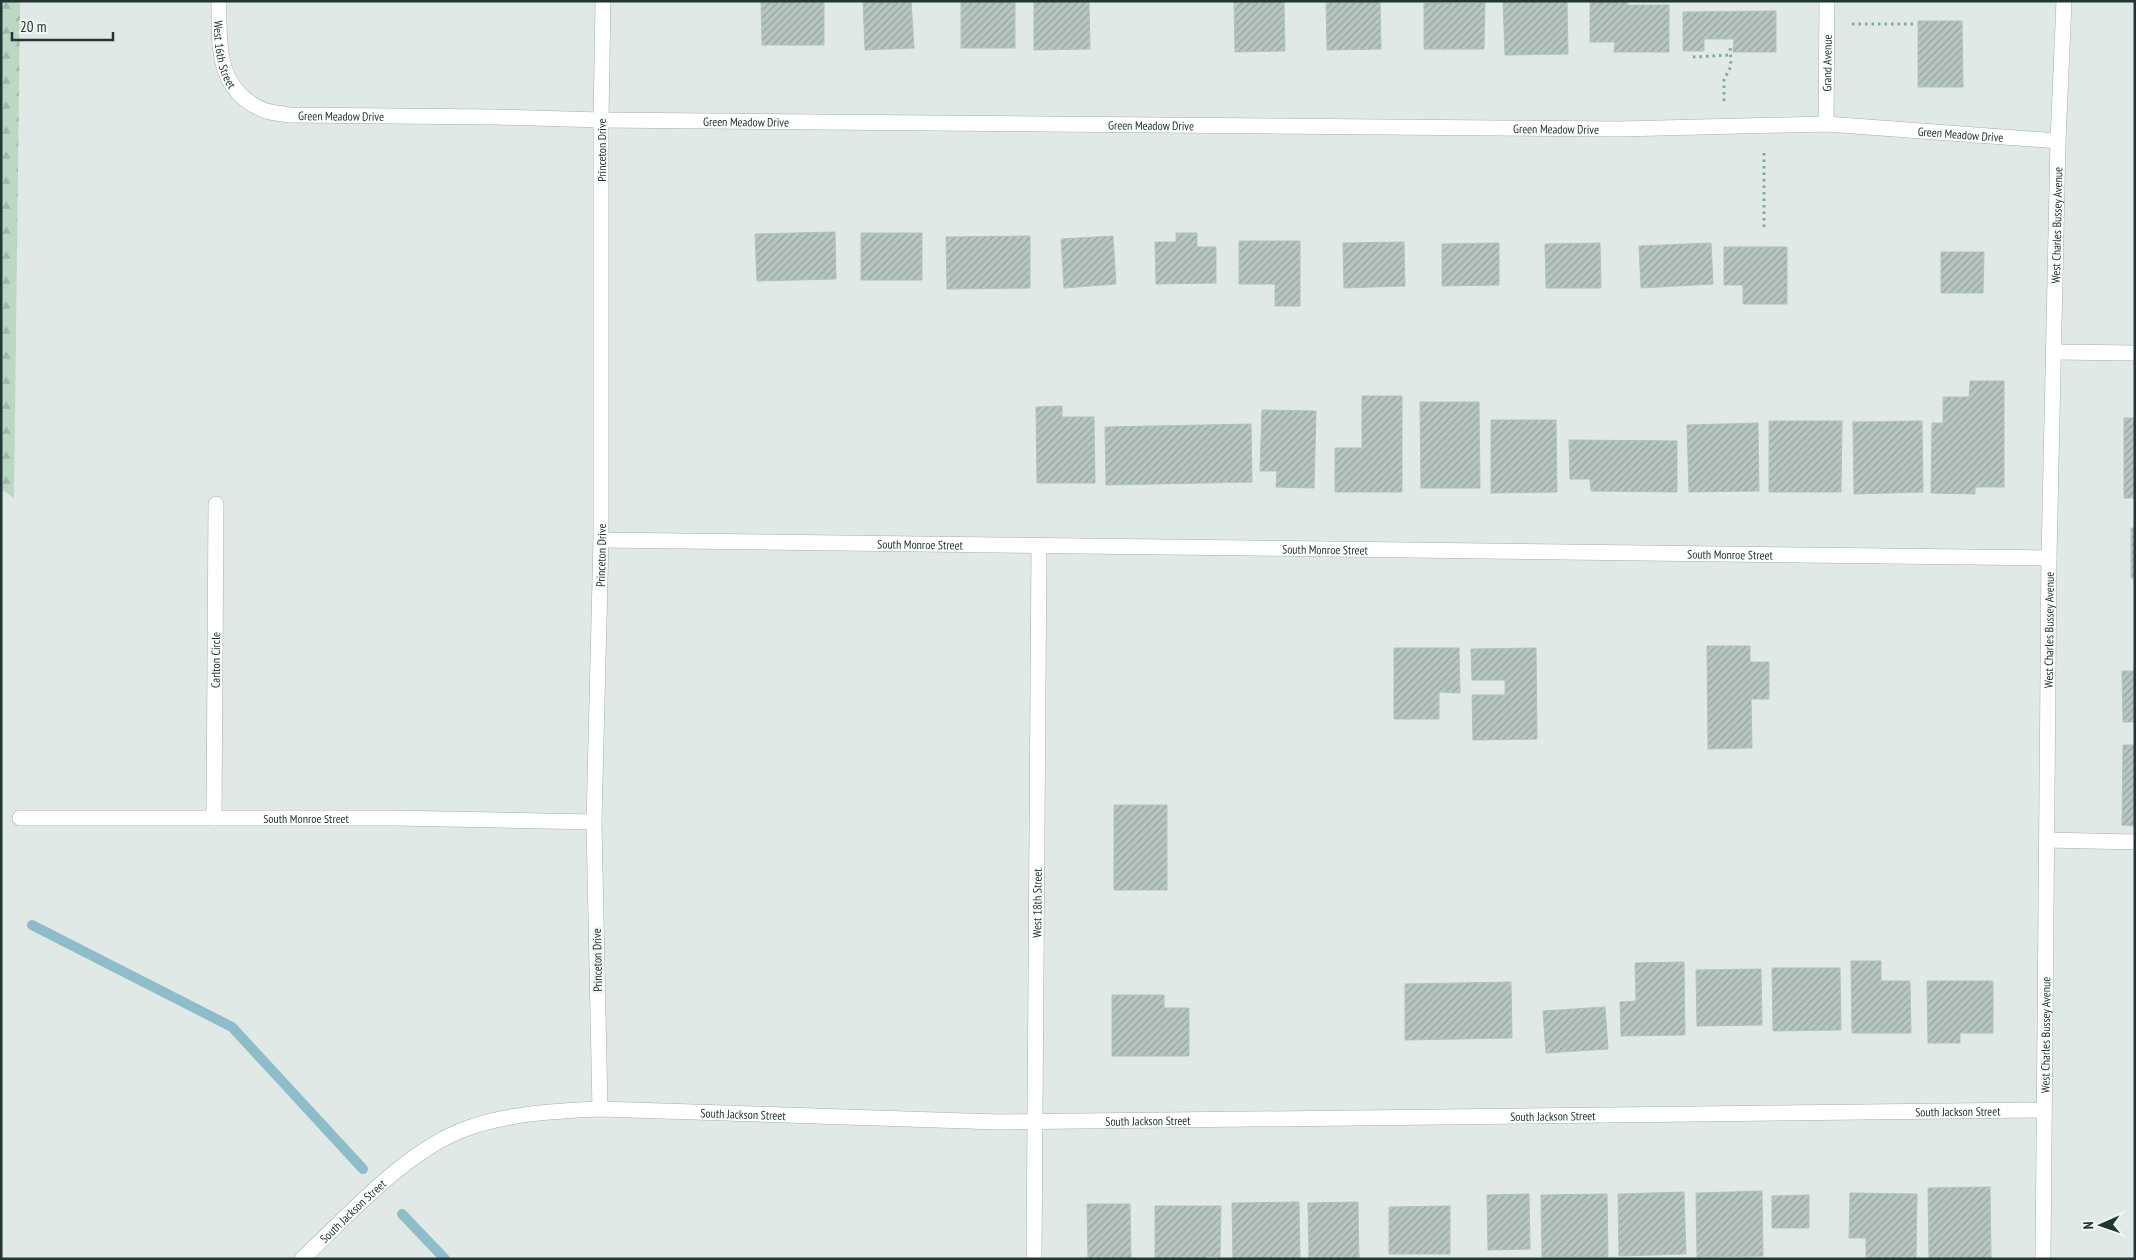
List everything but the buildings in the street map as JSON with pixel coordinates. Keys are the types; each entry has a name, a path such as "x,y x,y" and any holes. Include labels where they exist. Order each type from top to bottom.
{"street":[{"name":"West 16th Street","path":"219,1 219,50 225,73 246,100"},
{"name":"Princeton Drive","path":"600,1109 594,822 601,540 601,120 603,1"},
{"name":"Grand Avenue","path":"1826,1 1826,124"},
{"name":"West Charles Bussey Avenue","path":"2043,1259 2049,558 2058,141 2064,1"},
{"name":"Green Meadow Drive","path":"246,100 267,111 290,115 495,116 601,120 1610,129 1826,124 2058,141"},
{"path":"2054,352 2135,353"},
{"name":"Carlton Circle","path":"214,818 216,504"},
{"name":"South Monroe Street","path":"601,540 2049,558"},
{"name":"West 18th Street","path":"1034,1259 1039,546"},
{"name":"South Monroe Street","path":"20,818 383,818 594,822"},
{"path":"2046,840 2135,842"},
{"name":"South Jackson Street","path":"302,1259 393,1174 434,1144 467,1128 502,1118 548,1111 600,1109 1035,1121 2043,1110"}],"path":[{"path":"1826,25 1913,24"},
{"path":"1724,127 1724,80 1731,66 1730,44"},
{"path":"1693,57 1730,55"},
{"path":"1764,227 1765,126"}],"green space":[{"path":"1,1 20,1 14,498 1,489"}],"waterway":[{"path":"32,925 232,1027 363,1169"},
{"path":"402,1214 445,1259"}]}
